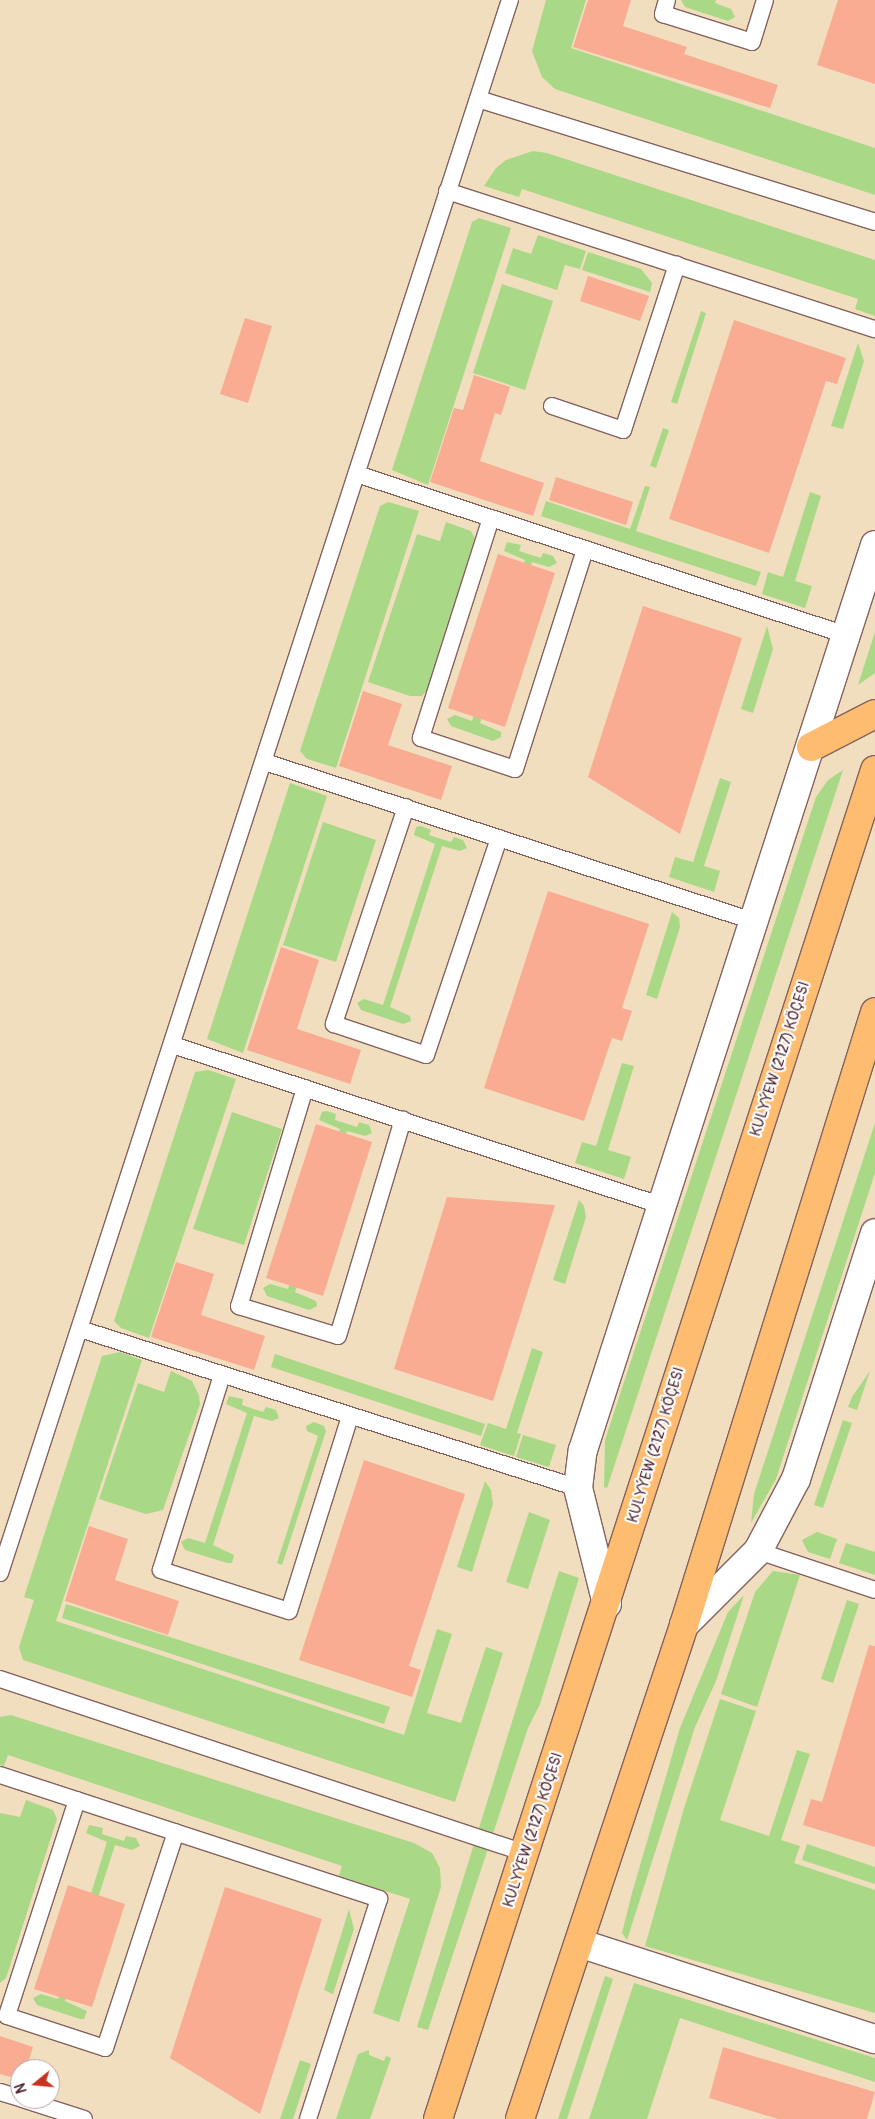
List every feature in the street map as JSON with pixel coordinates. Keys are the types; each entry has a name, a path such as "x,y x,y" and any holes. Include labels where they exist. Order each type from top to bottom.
{"highway":[{"path":"811,747 875,714"},
{"name":"KULYÝEW (2127) KÖÇESI","path":"438,2119 607,1604 695,1318 875,770"},
{"path":"520,2119 684,1625 875,1012"}],"street":[{"path":"607,1604 578,1488 582,1450 663,1206 753,920 811,747 875,545"},
{"path":"684,1625 758,1551 796,1479 875,1233"},
{"path":"579,1943 875,2038"}],"lane":[{"path":"0,1573 265,762 447,191 510,0"},
{"path":"667,0 663,14 752,42 765,0"},
{"path":"478,99 875,222"},
{"path":"447,191 875,329"},
{"path":"552,406 623,430 677,265"},
{"path":"357,474 846,635"},
{"path":"491,518 421,738 515,769 585,549"},
{"path":"265,762 753,920"},
{"path":"406,807 334,1024 426,1055 498,838"},
{"path":"173,1045 663,1206"},
{"path":"305,1088 239,1306 338,1336 403,1120"},
{"path":"80,1329 578,1488"},
{"path":"222,1375 161,1570 289,1611 350,1416"},
{"path":"758,1551 875,1590"},
{"path":"0,1679 525,1853"},
{"path":"0,1775 379,1899 308,2119"},
{"path":"77,1800 7,2016 105,2048 176,1832"},
{"path":"52,2109 84,2119"}],"green space":[{"path":"546,0 586,0 571,48 875,148 875,195 555,89 542,77 532,51"},
{"path":"681,0 716,0 715,3 731,9 735,17 728,21 685,7"},
{"path":"533,151 547,153 875,260 875,316 855,309 858,299 522,189 519,197 484,186 496,168 506,160"},
{"path":"479,218 511,228 428,485 392,470 472,222"},
{"path":"538,235 586,251 580,269 565,265 557,290 505,273 513,248 531,254"},
{"path":"588,252 641,269 652,283 650,292 582,270"},
{"path":"502,284 553,301 525,390 473,373"},
{"path":"701,311 706,313 677,404 671,402"},
{"path":"858,343 864,361 843,429 831,426"},
{"path":"663,428 669,430 656,468 650,466"},
{"path":"645,486 650,487 636,531 761,572 756,586 541,516 546,501 630,529"},
{"path":"810,492 821,496 795,581 812,586 805,608 762,594 768,572 783,577"},
{"path":"388,502 419,511 336,768 307,759 300,751 380,506"},
{"path":"446,522 471,531 476,541 429,688 422,696 410,696 368,682 417,534 440,541"},
{"path":"507,542 521,545 519,551 541,558 543,553 553,556 557,563 549,567 532,562 480,723 501,732 501,737 493,741 451,726 447,719 455,715 472,721 525,560 504,551"},
{"path":"767,626 773,649 753,713 741,709"},
{"path":"875,632 875,673 858,685"},
{"path":"843,770 607,1488 604,1487 605,1440 816,797 828,780"},
{"path":"720,778 731,782 704,866 720,871 714,892 669,877 675,857 693,862"},
{"path":"290,783 327,796 243,1053 207,1039"},
{"path":"323,822 376,840 336,962 283,945"},
{"path":"421,826 431,830 429,835 451,842 454,837 463,840 467,848 460,851 442,846 390,1007 410,1016 411,1021 403,1024 361,1010 357,1003 364,999 383,1005 435,844 414,835 416,827"},
{"path":"672,912 679,918 680,927 657,999 646,995"},
{"path":"622,1063 634,1066 608,1150 631,1157 624,1179 575,1163 582,1142 596,1146"},
{"path":"208,1070 236,1079 149,1338 121,1328 114,1321 195,1072"},
{"path":"327,1111 336,1114 335,1120 357,1127 359,1122 369,1125 372,1133 365,1136 347,1131 295,1292 316,1301 317,1306 309,1310 267,1296 263,1288 270,1284 288,1289 340,1129 319,1120 322,1112"},
{"path":"232,1112 282,1129 244,1245 193,1229"},
{"path":"875,1123 875,1173 776,1479 751,1523 754,1494"},
{"path":"579,1200 584,1206 586,1217 565,1284 553,1280"},
{"path":"532,1348 543,1352 517,1433 521,1434 514,1456 480,1445 488,1423 506,1429"},
{"path":"120,1352 142,1360 56,1621 404,1735 437,1629 452,1634 427,1713 461,1723 486,1647 503,1653 455,1802 23,1660 19,1647 34,1600 24,1597 102,1356"},
{"path":"275,1354 485,1424 481,1436 271,1367"},
{"path":"171,1371 192,1381 199,1395 200,1404 163,1510 146,1514 99,1499 138,1383 164,1392"},
{"path":"870,1371 857,1410 848,1407 852,1397"},
{"path":"229,1396 243,1399 242,1405 263,1412 266,1407 276,1410 279,1418 272,1421 254,1416 213,1545 234,1555 232,1563 185,1550 181,1542 188,1538 205,1543 247,1413 226,1404"},
{"path":"843,1420 852,1423 823,1508 814,1505"},
{"path":"314,1422 324,1426 326,1431 282,1565 277,1563 318,1436 307,1431 306,1426"},
{"path":"523,1435 556,1445 549,1467 516,1457"},
{"path":"485,1481 491,1490 493,1504 472,1572 457,1567"},
{"path":"529,1512 550,1520 528,1589 506,1582"},
{"path":"817,1532 837,1539 830,1559 808,1552 802,1540"},
{"path":"846,1543 875,1552 875,1575 839,1563"},
{"path":"559,1571 579,1578 540,1704 528,1728 428,2030 417,2027"},
{"path":"773,1571 800,1575 757,1707 721,1694 755,1592"},
{"path":"744,1595 716,1681 695,1727 627,1940 622,1933 632,1893 680,1728 728,1612"},
{"path":"847,1600 859,1604 833,1683 821,1679"},
{"path":"66,1604 390,1707 384,1724 62,1618"},
{"path":"720,1699 756,1711 720,1820 769,1836 797,1750 810,1754 781,1840 800,1846 794,1863 875,1890 875,2013 645,1946 684,1808"},
{"path":"11,1715 414,1843 432,1853 440,1868 441,1887 399,2022 373,2013 410,1899 339,1876 342,1866 8,1755 4,1766 0,1765 0,1717"},
{"path":"26,1800 53,1810 57,1819 6,1978 0,1983 0,1813 20,1817"},
{"path":"89,1825 103,1828 102,1834 124,1841 126,1836 136,1838 140,1846 132,1850 115,1845 65,2001 87,2011 84,2019 80,2019 37,2005 33,1998 41,1994 58,1999 107,1842 86,1833"},
{"path":"807,1844 875,1867 875,1884 802,1860"},
{"path":"349,1909 354,1929 333,1994 324,1990"},
{"path":"605,1976 613,1979 567,2119 558,2119"},
{"path":"634,1983 875,2058 875,2082 680,2018 647,2119 589,2119"},
{"path":"369,2050 369,2055 384,2061 386,2056 391,2058 370,2119 336,2119 358,2054"},
{"path":"300,2060 311,2064 293,2119 280,2119"}],"building":[{"path":"588,0 631,0 623,26 687,47 684,54 778,85 770,108 573,47"},
{"path":"838,0 875,0 875,84 817,65"},
{"path":"588,276 649,296 640,321 580,301"},
{"path":"245,318 272,326 248,403 220,394"},
{"path":"734,320 846,358 837,384 826,381 769,553 669,519"},
{"path":"474,375 510,387 501,415 495,413 480,461 544,483 533,516 430,482 454,408 463,410"},
{"path":"556,477 633,502 626,525 549,500"},
{"path":"498,554 555,573 505,727 448,708"},
{"path":"643,606 742,638 680,834 588,777"},
{"path":"363,691 402,704 388,745 452,766 441,800 339,766"},
{"path":"548,891 649,924 622,1008 632,1011 622,1041 612,1038 584,1121 484,1088"},
{"path":"281,947 319,960 297,1029 361,1050 350,1084 247,1050"},
{"path":"316,1124 372,1142 323,1296 266,1278"},
{"path":"447,1197 555,1205 493,1401 394,1369"},
{"path":"176,1262 214,1274 201,1315 265,1336 254,1370 151,1337"},
{"path":"364,1460 465,1494 409,1666 421,1670 412,1697 299,1660"},
{"path":"89,1526 128,1539 115,1580 179,1601 168,1635 65,1601"},
{"path":"869,1645 875,1646 875,1847 803,1825 811,1799 822,1802"},
{"path":"68,1885 125,1904 92,2007 34,1989"},
{"path":"225,1887 322,1919 260,2114 170,2058"},
{"path":"0,2036 33,2047 29,2059 10,2059 10,2077 0,2074"},
{"path":"723,2047 875,2092 867,2119 778,2119 709,2098"}]}
